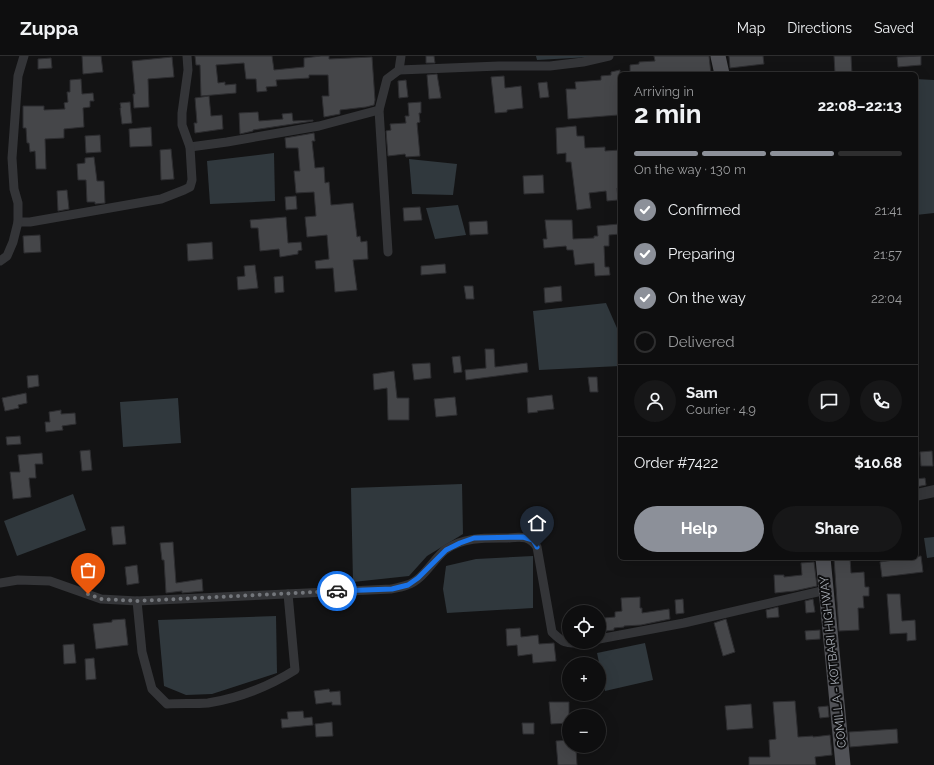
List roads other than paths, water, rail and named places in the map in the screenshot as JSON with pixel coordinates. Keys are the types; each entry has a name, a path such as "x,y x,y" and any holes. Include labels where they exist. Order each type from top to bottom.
{"main road":[{"path":"718,56 722,72"},
{"name":"COMILLA - KOTBARI HIGHWAY","path":"823,560 843,765"}],"street":[{"path":"0,261 7,256 13,242 18,222 18,203 14,189 12,158 18,76 24,56"},
{"path":"18,222 30,222 161,199 190,187 192,180 190,148 182,125 182,113 188,70 187,56"},
{"path":"399,70 401,56"},
{"path":"388,252 379,110 386,79 399,70 550,66 583,62 609,56"},
{"path":"190,148 319,126 379,110"},
{"path":"918,495 934,491"},
{"path":"0,583 18,580 50,581 101,599 137,601 392,589 408,585 418,578 446,550 460,543 474,538 523,537 533,540 537,547 552,632 562,641"},
{"path":"606,638 684,624 826,590"},
{"path":"137,601 142,652 152,689 167,704 207,703 245,695 276,682 295,670 288,594"}]}
